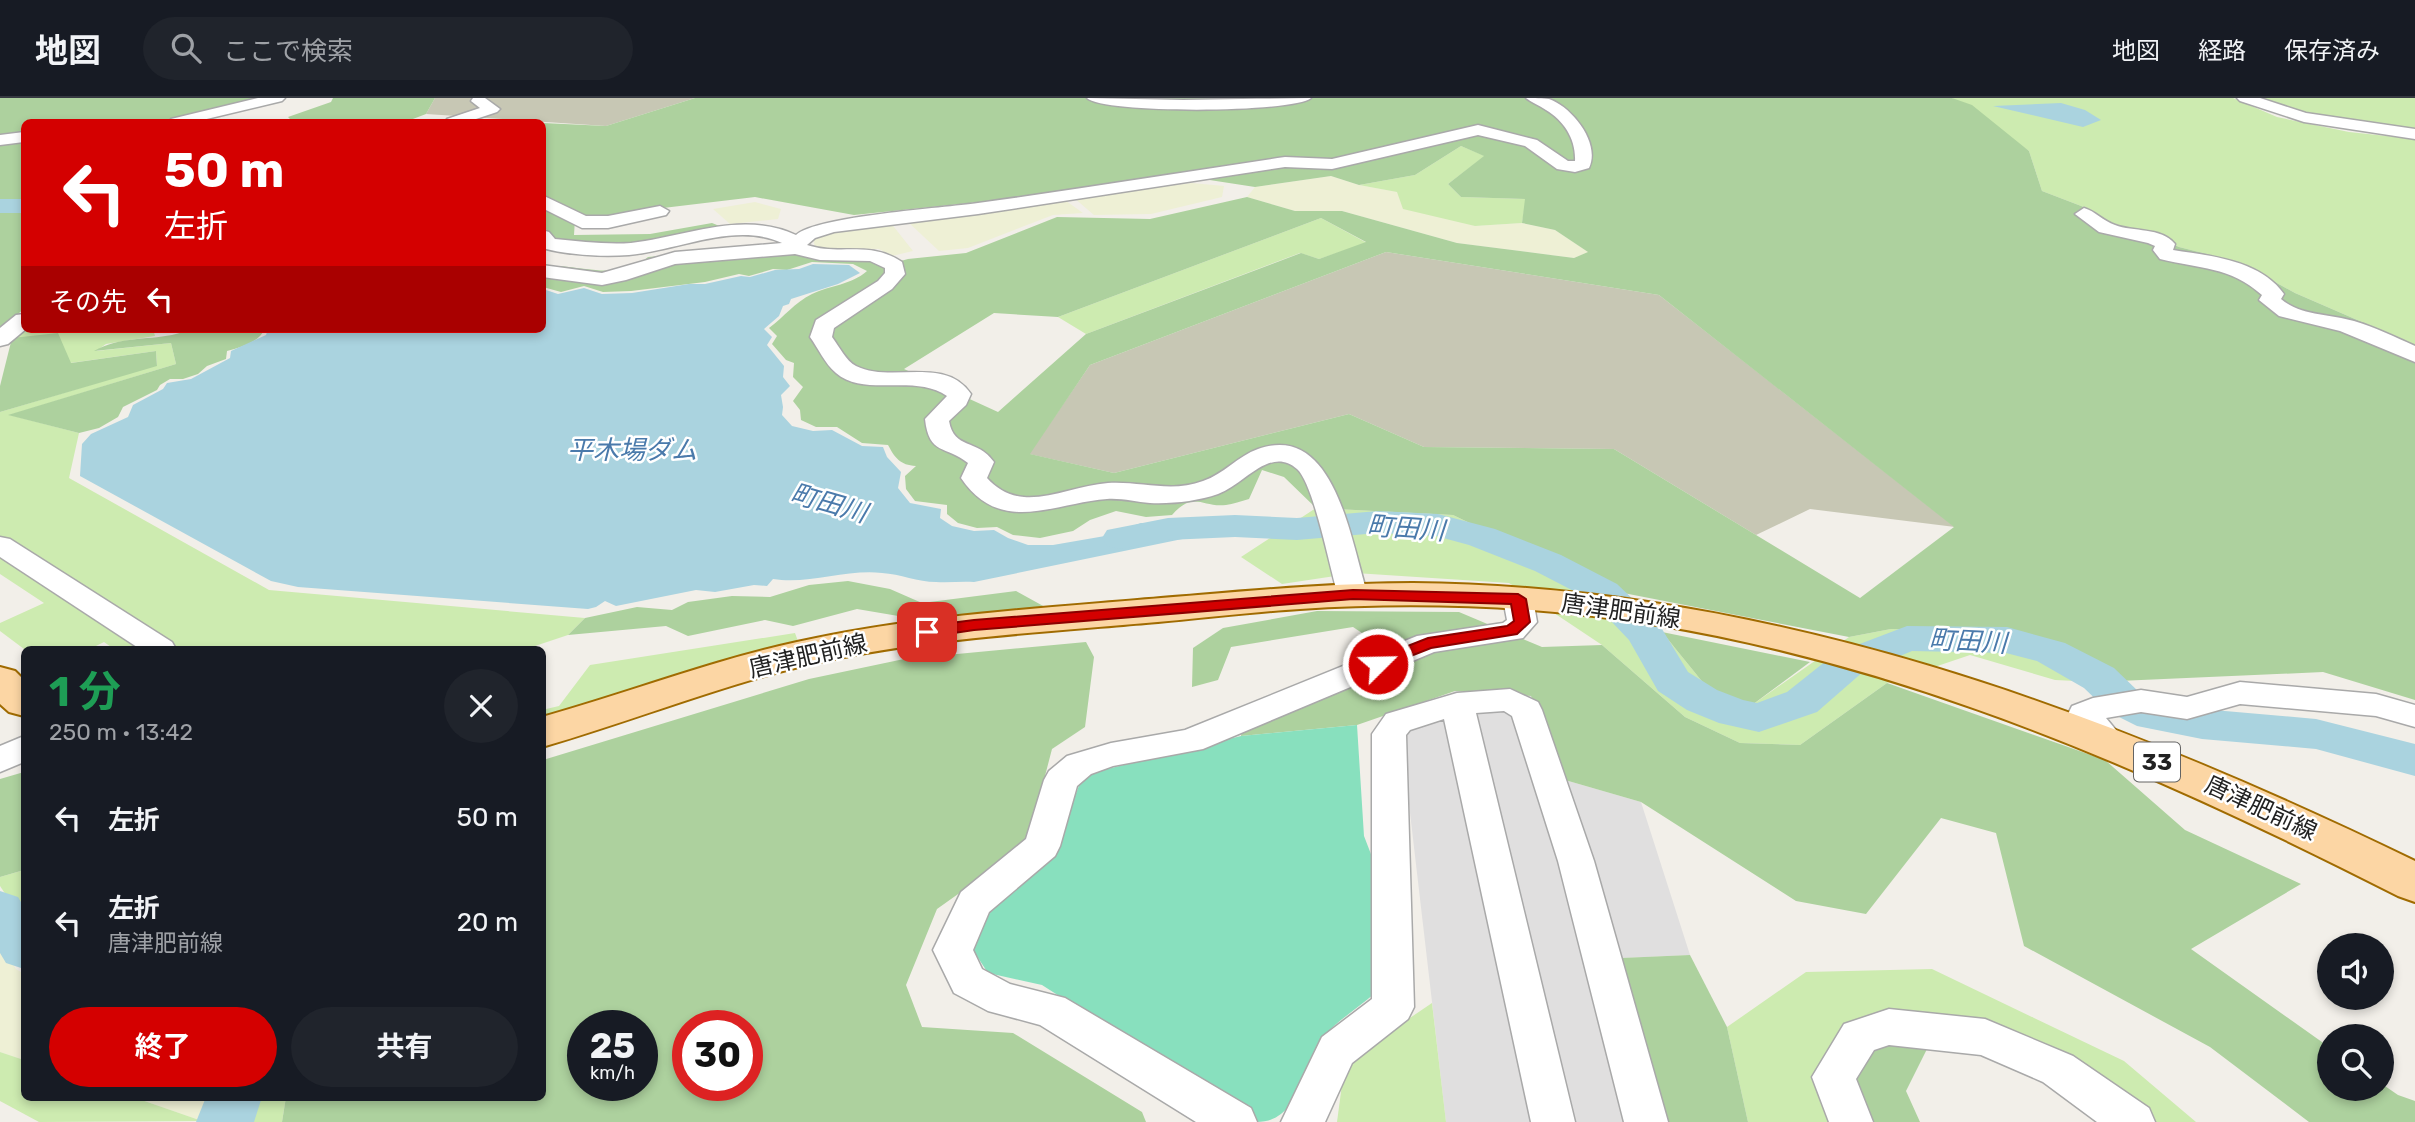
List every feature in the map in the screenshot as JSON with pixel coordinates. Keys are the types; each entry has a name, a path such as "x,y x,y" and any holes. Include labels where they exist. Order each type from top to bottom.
{"main road":[{"name":"唐津肥前線","path":"546,731 792,655 974,625 1349,585 1586,604 1686,620 1842,653 2012,705 2122,716 2221,788 2415,883"},
{"path":"0,681 21,699"}],"street":[{"path":"190,119 277,98"},
{"path":"1095,98 1105,102 1166,105 1251,104 1303,98"},
{"path":"546,272 602,279 667,260 797,246 808,234 833,227 978,209 1285,162 1332,164 1478,130 1531,143 1563,164 1575,167 1583,164 1582,146 1571,124 1554,107 1534,98"},
{"path":"2245,98 2304,117 2415,134"},
{"path":"462,119 492,109 478,101"},
{"path":"0,140 21,137"},
{"path":"546,203 582,222 608,222 660,211"},
{"path":"2084,215 2098,227 2111,232 2158,240 2165,244 2163,250 2167,255 2220,263 2255,278 2274,294 2269,300 2284,310 2305,318 2347,326 2415,355"},
{"path":"546,240 550,244 558,245 620,249 758,230 781,235 810,252 873,256 888,260 895,266 895,274 885,285 824,325 821,337 835,353 839,365 847,371 863,375 928,377 945,383 959,394 958,400 937,419 937,436 943,443 972,452 981,462 974,478 979,487 997,499 1023,506 1111,491 1155,495 1208,488 1222,482 1249,461 1273,453 1290,454 1312,469 1349,585"},
{"path":"0,339 21,322"},
{"path":"0,545 156,646"},
{"path":"1235,1122 1197,1109 1050,1010 1002,999 968,981 953,950 974,903 1042,846 1061,780 1079,765 1111,754 1191,741 1428,643 1512,631 1522,622 1518,599"},
{"path":"2122,716 2187,708 2240,693 2376,705 2415,716"},
{"path":"1303,1122 1337,1050 1393,1007 1389,734 1398,722 1457,704 1510,700 1526,710 1576,861 1646,1122"},
{"path":"1457,704 1553,1122"},
{"path":"0,760 21,750"},
{"path":"1851,1122 1834,1077 1859,1037 1889,1027 1985,1037 2058,1069 2133,1122"}],"shaded area":[{"path":"435,98 695,98 606,126 546,122 546,119 426,114"},
{"path":"1331,176 1359,185 1398,192 1475,226 1522,223 1555,230 1589,252 1574,258 1457,243 1342,211 1295,211 1247,197 1255,187"},
{"path":"1192,183 1224,186 1222,197 1151,214 1094,215 1073,197"},
{"path":"1062,198 1083,213 1053,215 968,248 939,251 907,221"},
{"path":"755,202 781,209 778,219 730,224 713,209"},
{"path":"890,222 913,251 892,256 879,249 815,248 813,237 829,229"},
{"path":"1386,252 1659,295 1955,527 1810,509 1756,535 1614,449 1424,447 1349,414 1114,473 1029,454 1090,365"},
{"path":"1455,691 1531,696 1565,780 1641,802 1690,955 1622,958 1666,1122 1446,1122 1400,727"},
{"path":"0,944 16,969 21,972 21,1059 0,1052"},
{"path":"144,1101 208,1101 202,1121"}],"green space":[{"path":"0,98 270,98 181,119 21,119 21,311 0,328"},
{"path":"333,98 435,98 426,114 413,119 288,117 331,102"},
{"path":"695,98 1952,98 1972,105 2029,151 2042,191 2089,209 2099,225 2145,231 2179,247 2239,262 2295,293 2415,345 2415,700 2323,672 2096,682 1982,631 1891,629 1849,637 1608,590 1453,515 1316,508 1284,477 1262,470 1249,499 1226,505 1186,503 1172,515 1146,517 1116,511 1090,520 1073,531 1040,538 1013,535 997,527 977,528 958,523 947,514 947,505 915,501 906,489 905,476 916,466 899,460 888,445 862,443 837,427 816,427 801,420 800,410 793,401 803,387 793,377 794,363 786,360 772,344 777,336 769,328 800,301 819,291 848,282 867,271 853,264 812,262 787,270 773,269 749,276 739,274 705,282 631,291 603,292 584,286 561,292 546,288 546,266 624,269 637,265 648,257 785,245 870,258 886,265 908,259 966,253 1057,217 1150,219 1247,197 1295,211 1342,211 1457,243 1574,258 1588,252 1555,230 1522,223 1525,199 1461,197 1448,184 1484,156 1461,146 1415,175 1359,185 1331,176 1255,187 1203,179 854,215 755,197 638,211 610,219 575,219 574,235 650,234 712,223 727,229 628,246 557,241 546,229 546,123 606,126","holes":["1321,218 1366,242 1319,259 1301,253 1086,334 998,412 904,369 994,313 1058,317","1386,252 1659,295 1954,527 1860,598 1614,449 1424,447 1349,414 1114,473 1030,454 1090,365"]},
{"path":"1952,98 2233,98 2277,117 2349,132 2415,139 2415,345 2295,293 2239,262 2179,247 2145,231 2099,225 2089,209 2042,191 2029,151"},
{"path":"2253,98 2415,98 2415,131 2338,122"},
{"path":"1461,146 1485,156 1448,184 1461,197 1526,199 1522,223 1475,226 1403,209 1397,192 1359,185 1415,175"},
{"path":"1321,218 1367,243 1319,259 1300,253 1086,334 1058,317"},
{"path":"21,332 154,333 155,336 106,344 96,351 171,343 176,364 10,415 79,433 69,478 269,590 585,618 568,635 535,646 110,646 104,642 96,646 21,647 0,631 0,623 44,603 0,574 0,412 157,365 156,351 70,363 12,338"},
{"path":"58,333 71,363 156,351 157,366 0,412 0,386 12,338"},
{"path":"263,333 254,341 227,351 226,359 207,366 198,374 183,379 170,379 157,390 123,407 118,417 99,428 79,433 8,415 176,364 171,343 94,351 123,341 172,335"},
{"path":"1316,508 1453,515 1608,590 1662,632 1709,690 1752,705 1849,637 1891,629 1982,631 2096,682 2055,680 1970,655 1887,683 1800,745 1740,743 1685,717 1602,645 1509,583 1355,573 1282,584 1241,557"},
{"path":"848,581 890,589 922,603 1016,591 1045,607 916,619 857,609 793,626 765,620 688,636 666,626 568,635 585,618 637,607 672,610 688,602 732,596 770,597 809,585"},
{"path":"1317,611 1459,612 1542,647 1602,645 1685,717 1740,743 1800,745 1887,683 2105,760 2185,830 2301,884 2191,949 2317,1038 2317,1101 2394,1101 2394,1092 2415,1101 2415,1122 2309,1122 2210,1047 2024,946 1996,833 1941,818 1866,914 1796,901 1641,802 1565,780 1531,696 1455,691 1357,725 1241,736 1243,723 1404,661 1353,627 1231,647 1218,680 1192,687 1193,648 1223,628"},
{"path":"1662,632 1810,662 1752,705 1709,690"},
{"path":"795,633 799,644 546,720 546,709 559,706 590,665"},
{"path":"1086,642 1094,657 1085,727 1052,749 1027,845 937,909 906,985 922,1027 1013,1033 1142,1112 1146,1122 282,1122 285,1101 546,1101 546,759 809,679 904,659"},
{"path":"1357,725 1364,836 1374,862 1374,994 1327,1033 1318,1045 1292,1101 1284,1112 1272,1119 1256,1122 1042,985 988,973 965,938 989,900 1056,846 1083,775 1241,736"},
{"path":"21,773 21,871 0,877 0,779"},
{"path":"21,871 21,918 0,886 0,877"},
{"path":"1690,955 1727,1027 1748,1122 1666,1122 1621,958"},
{"path":"1932,969 2124,1061 2196,1122 2155,1122 2041,1054 1930,1043 1867,1122 1748,1122 1727,1027 1806,972"},
{"path":"1432,1003 1446,1122 1337,1122 1345,1062"},
{"path":"1878,1040 1930,1043 1906,1091 1920,1122 1867,1122 1850,1078"},
{"path":"0,1052 21,1059 21,1101 144,1101 202,1121 39,1122 0,1101"},
{"path":"243,1101 285,1101 282,1122 228,1122"}],"water":[{"path":"2061,103 2085,110 2101,120 2083,127 1993,106"},
{"name":"平木場ダム","path":"813,264 849,265 860,273 838,284 791,299 789,304 783,306 779,316 764,329 772,337 767,345 784,366 783,377 790,386 781,395 782,415 792,426 813,431 832,430 862,446 883,447 887,457 901,472 898,488 910,503 941,509 940,518 952,526 974,531 994,530 1028,545 1053,545 1105,536 1141,523 1173,526 1173,537 1192,537 974,582 929,582 868,572 800,580 773,579 767,586 754,585 715,592 696,590 616,606 605,601 588,609 298,587 271,581 80,476 82,444 91,434 128,417 133,405 163,389 167,383 191,379 230,358 231,351 267,333 546,333 546,290 558,294 584,288 602,294 632,293 705,284 741,276 750,277 775,270 799,269"}],"waterway":[{"name":"町田川","path":"0,206 21,206"},
{"name":"町田川","path":"1120,538 1168,529 1235,526 1297,529 1378,522 1438,525 1482,537 1548,563 1604,592 1645,633 1673,681 1702,700 1734,713 1759,718 1802,702 1850,662 1907,638 2007,640 2051,652 2099,678 2124,702 2152,716 2202,724 2316,734 2415,760"},
{"path":"0,911 21,943"},
{"path":"225,1122 233,1101"}],"route":[{"path":"927,632 974,625 1353,594 1518,599 1522,622 1512,631 1428,643 1378,664"}]}
